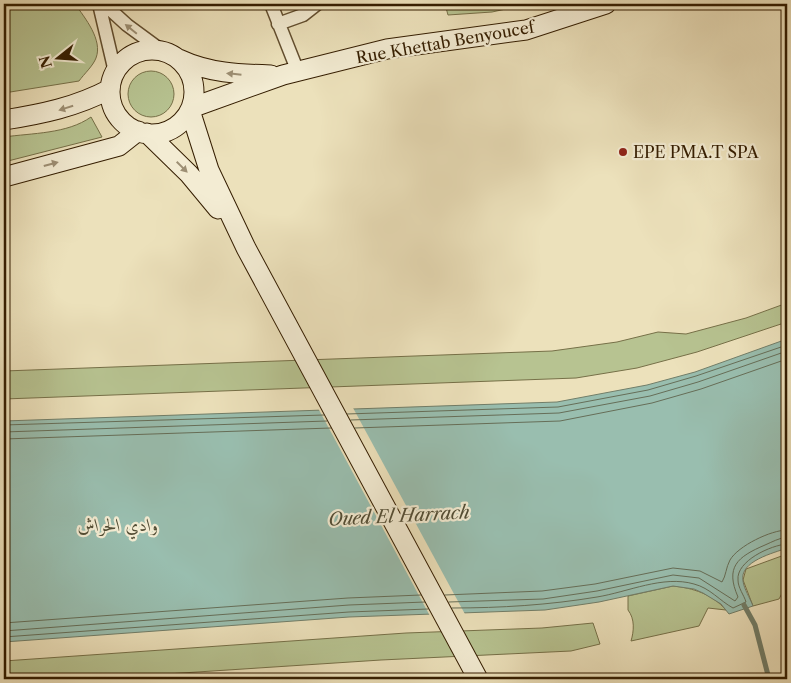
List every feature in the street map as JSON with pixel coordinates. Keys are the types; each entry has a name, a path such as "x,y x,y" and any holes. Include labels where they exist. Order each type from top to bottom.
{"main road":[{"name":"Rue Khettab Benyoucef","path":"190,109 290,74 388,49 526,30 606,4"},
{"path":"4,120 56,111 93,98 113,80 127,58 143,51 169,54 184,64 192,81 193,99 190,109 185,118 172,129 155,134 142,132 119,146 4,177"},
{"name":"Rue Khettab Benyoucef","path":"169,54 194,66 227,73 290,74"},
{"path":"113,80 113,106 117,114 123,121 142,132 208,195 246,248"},
{"path":"190,109 212,177 246,248 478,679"}],"street":[{"path":"99,4 113,80"},
{"path":"104,4 126,25 169,54"},
{"path":"271,4 278,24 290,74"},
{"path":"278,24 303,15 317,4"}],"green space":[{"path":"4,4 75,4 92,30 98,51 93,64 79,81 4,93"},
{"path":"445,4 529,4 492,12 448,15"},
{"path":"151,71 164,75 170,81 174,94 170,107 164,113 151,117 138,113 132,107 128,94 132,81 138,75"},
{"path":"91,117 102,137 4,162 4,137 60,130 82,123"},
{"path":"787,303 787,322 697,352 637,368 576,378 4,399 4,371 552,351 617,342 658,332 686,334 746,318"},
{"path":"787,554 787,584 779,599 753,606 743,580 746,569"},
{"path":"673,586 688,588 702,593 721,604 726,610 708,608 699,626 631,641 633,625 632,617 628,610 628,596"},
{"path":"593,623 600,644 571,651 381,660 90,679 4,679 4,661 406,633 542,628"}],"water":[{"name":"وادي الحراش","path":"787,339 787,548 766,555 746,568 743,574 743,581 753,606 729,614 721,604 703,593 694,589 673,586 599,602 545,610 349,617 4,642 4,421 557,402 647,385 695,372"}],"pier":[{"path":"352,406 466,616 430,616 318,408"}],"waterway":[{"path":"744,605 755,625 769,679"}],"place":[{"name":"EPE PMA.T SPA","path":"623,152"}],"water label":[{"name":"Oued El Harrach","path":"399,516"}]}
